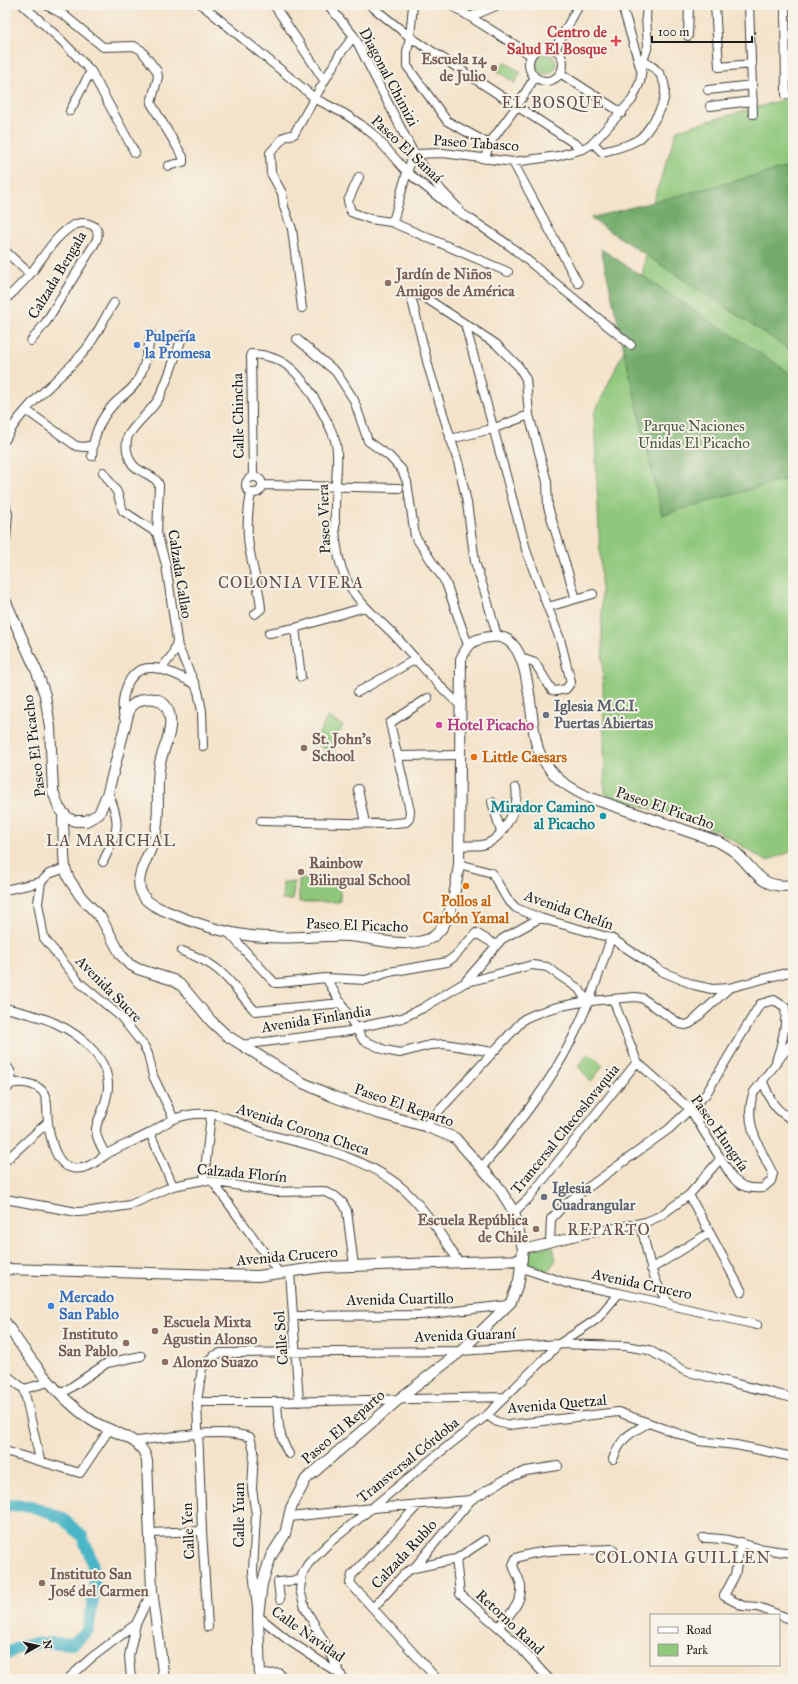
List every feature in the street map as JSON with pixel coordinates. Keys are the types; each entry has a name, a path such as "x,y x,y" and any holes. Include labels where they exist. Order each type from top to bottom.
{"street":[{"path":"23,5 61,40 91,71 135,152"},
{"path":"46,5 64,15 103,47 134,46 141,50 145,55 157,71 158,77 151,103 183,157 183,162 168,166"},
{"name":"Paseo El Sanaá","path":"202,5 316,99 335,108 374,135 407,172 452,208 510,246 631,344"},
{"path":"274,5 324,80"},
{"name":"Diagonal Chimizi","path":"328,5 354,36 414,154 441,190 469,218"},
{"path":"370,5 410,37 583,149"},
{"path":"413,5 407,52 407,66 447,121 488,144"},
{"path":"451,5 531,55"},
{"path":"470,17 498,5"},
{"path":"555,49 580,5"},
{"path":"622,5 641,70"},
{"name":"Paseo Tabasco","path":"414,154 444,154 513,162 558,156 583,149 593,143 622,113 632,100 640,82 643,61 648,46 646,17 647,5"},
{"path":"688,36 689,5"},
{"path":"715,5 719,67 752,64"},
{"path":"749,5 753,114"},
{"path":"786,5 786,95"},
{"path":"302,308 292,229 284,207 282,193 271,173 270,153 284,137 294,134 316,99 324,80 340,54 354,36"},
{"path":"550,47 555,49 562,58 562,68 560,73 554,79 546,81 535,77 529,69 531,55 539,48 550,47"},
{"path":"593,143 602,152 630,143 647,132 658,115 665,96 664,83 657,71 643,61"},
{"path":"70,112 91,71"},
{"path":"560,73 622,113"},
{"path":"485,159 488,144 517,106 535,77"},
{"path":"708,90 753,85"},
{"path":"710,106 753,101"},
{"path":"391,222 394,218 407,172 414,154"},
{"path":"513,162 578,283"},
{"path":"359,177 348,201 351,212 370,219 391,222 508,272"},
{"name":"Calzada Bengala","path":"30,274 56,241 71,226 81,222 90,223 97,229 97,240 54,310 31,341"},
{"path":"5,251 30,274 5,300"},
{"path":"297,339 336,372 354,400 368,441 389,456 402,470 407,482 415,536 446,583 468,645 476,640 497,636 486,596 474,562 467,503 457,458 429,368 411,296 421,295 496,344 519,367 526,379 530,415 547,482 548,507 576,599"},
{"path":"5,440 10,429 26,410 83,354 114,303"},
{"path":"465,324 472,346 492,429 527,553 562,646 571,682 566,689 556,691 552,690 535,663 521,658"},
{"path":"92,456 93,445 98,427 112,405 135,384 147,355 151,334"},
{"name":"Calzada Callao","path":"161,669 173,654 177,640 166,565 157,534 160,485 156,480 135,468 130,462 126,445 135,426 158,398 183,335"},
{"name":"Calle Chincha","path":"251,354 253,476"},
{"name":"Paseo Viera","path":"251,354 271,356 288,365 308,387 330,427 336,444 336,535 340,566 349,585 365,607 416,659 443,690 459,704"},
{"path":"26,410 76,446 84,447 93,445"},
{"path":"450,439 492,429 530,415"},
{"path":"103,472 117,492 124,511 157,534"},
{"path":"253,476 261,480 262,485 259,492 251,493 245,484 248,479 253,476"},
{"path":"262,485 399,488"},
{"path":"251,493 248,509 248,534 250,557 261,609 255,614"},
{"path":"5,508 7,514 5,539"},
{"path":"548,607 593,594"},
{"name":"Paseo El Picacho","path":"5,600 37,672 45,695 50,727 53,786 56,802 63,814 75,820 90,820 99,814 108,792 130,707 139,700 145,698 158,700 164,704 170,718 168,740 160,761 157,780 158,823 150,852 140,876 140,891 145,899 158,908 194,923 228,932 265,937 351,936 396,942 412,942 430,938 439,931 448,915 455,891 459,864 459,704 461,659 468,645"},
{"path":"269,633 294,628 365,607"},
{"path":"294,628 301,677"},
{"name":"Paseo El Picacho","path":"497,636 507,639 513,644 521,658 528,685 539,752 555,777 570,788 588,797 719,842 735,852 753,873 768,884 781,887 793,885"},
{"path":"177,640 195,684 202,710 203,746"},
{"path":"358,692 416,659"},
{"path":"125,722 122,712 123,699 132,675 145,669 161,669 174,673 195,684"},
{"path":"261,822 406,822 409,819 410,811 390,723 428,698"},
{"path":"398,756 459,755"},
{"path":"460,846 482,845 494,840 502,832 518,802 516,788"},
{"path":"358,789 365,823"},
{"path":"103,862 118,828 118,819 108,792"},
{"path":"492,802 502,832"},
{"name":"Paseo El Reparto","path":"63,814 65,868 69,880 81,897 101,918 121,955 130,964 138,970 173,980 182,986 211,1021 226,1035 301,1082 332,1096 377,1113 425,1126 455,1138 497,1185 514,1212 523,1248 522,1264 515,1293 508,1305 461,1351 398,1400 306,1479 295,1500 285,1534 271,1556 262,1584 258,1616 260,1677"},
{"name":"Avenida Chelín","path":"459,864 492,873 507,899 515,907 540,918 611,938 661,971 678,980 694,985 712,988 729,988 793,971"},
{"path":"5,890 41,882 49,874 65,868"},
{"name":"Avenida Sucre","path":"41,882 38,903 44,938 80,984 121,1017 144,1046 148,1054 153,1076 174,1119"},
{"path":"464,983 496,944 505,937 540,918"},
{"path":"228,932 275,983 326,978 366,980 389,972 447,962 455,956 476,933 496,944"},
{"path":"482,1167 521,1120 547,1082 572,1039 588,1002 611,938"},
{"path":"182,951 207,961 214,966 235,986 255,1011 342,1003"},
{"name":"Avenida Finlandia","path":"242,1045 350,1031 356,1028 412,1014 464,983 532,965 543,965 579,989 588,1002"},
{"path":"326,978 363,1040 385,1050 400,1053 430,1045 446,1044 493,1052"},
{"path":"425,1126 524,1019 537,1013 588,1002 642,998 680,1024 686,1025 691,1023 729,988"},
{"name":"Paseo Hungría","path":"613,999 637,1062 690,1109 740,1186 748,1189 764,1188 771,1181 773,1174 755,1139 749,1112 750,1102 754,1092 762,1082"},
{"path":"550,1242 550,1219 565,1204 668,1129 706,1094 760,1004 774,1000 785,1007 786,1015 782,1038 773,1069"},
{"path":"5,1008 54,1022 66,1029 90,1048 103,1064 108,1081 108,1094 95,1128 97,1139 106,1155"},
{"path":"793,1041 762,1082 773,1106 782,1114 793,1120"},
{"name":"Trancersal Checoslovaquia","path":"514,1212 528,1199 637,1062"},
{"path":"5,1065 10,1069 12,1074 11,1084 5,1091"},
{"name":"Avenida Corona Checa","path":"11,1084 21,1081 39,1088 46,1097 48,1122 59,1159 65,1165 72,1168 87,1167 106,1155 174,1119 196,1113 211,1114 370,1165 397,1184 420,1207 444,1237 458,1261"},
{"path":"204,1180 211,1114"},
{"path":"5,1161 48,1122"},
{"path":"150,1133 173,1186"},
{"path":"523,1248 641,1223 660,1216 689,1195 721,1158"},
{"name":"Calzada Florín","path":"5,1199 77,1212 130,1205 173,1186 204,1180 276,1192 322,1191 335,1196 343,1203 347,1211 354,1266"},
{"path":"213,1182 279,1273"},
{"path":"689,1195 742,1292"},
{"path":"641,1223 651,1269 662,1295 670,1305"},
{"path":"651,1269 709,1233"},
{"name":"Avenida Crucero","path":"5,1269 250,1276 323,1267 458,1261 522,1264 566,1283 619,1293 757,1325"},
{"name":"Calle Sol","path":"290,1272 299,1402"},
{"name":"Transversal Córdoba","path":"301,1580 308,1564 328,1544 487,1415 559,1344 597,1320 619,1293"},
{"name":"Avenida Cuartillo","path":"293,1316 421,1315 508,1305"},
{"path":"5,1322 49,1382 61,1394 90,1419 109,1430 136,1442 141,1446 146,1456 151,1534 152,1591 164,1679"},
{"name":"Avenida Guaraní","path":"198,1434 197,1402 202,1368 213,1356 221,1353 461,1351 559,1344 640,1347 649,1350 685,1371 793,1398"},
{"path":"61,1394 107,1363 141,1356"},
{"path":"5,1374 24,1389 40,1460"},
{"path":"24,1389 49,1382"},
{"name":"Avenida Quetzal","path":"197,1402 299,1402 505,1398"},
{"path":"276,1402 281,1438 289,1454"},
{"name":"Avenida Quetzal","path":"487,1415 496,1422 510,1425 618,1412 699,1441 792,1454"},
{"path":"613,1459 620,1442 630,1433 648,1424"},
{"path":"5,1451 40,1460 79,1473 82,1472 109,1430"},
{"path":"136,1442 198,1434"},
{"name":"Calle Yuan","path":"198,1434 232,1434 250,1438 254,1451 252,1489 256,1515 253,1571 258,1616"},
{"name":"Calle Yen","path":"198,1434 208,1627"},
{"name":"Calzada Rublo","path":"372,1608 406,1572 414,1568 471,1500 504,1480 526,1471 558,1466"},
{"path":"290,1517 471,1500"},
{"path":"418,1505 352,1575 351,1580 353,1587 437,1679"},
{"path":"151,1534 202,1531"},
{"path":"703,1538 717,1537 741,1542 757,1548 793,1553"},
{"path":"414,1568 456,1559 485,1540"},
{"path":"741,1542 735,1575 724,1596 742,1606 758,1607 777,1614"},
{"path":"498,1627 511,1613 521,1592 519,1580 512,1565 516,1558 529,1553 561,1549 613,1549"},
{"name":"Retorno Rand","path":"456,1559 460,1594 513,1640 549,1679"},
{"path":"280,1599 278,1582 301,1580 300,1590 305,1608 329,1650 342,1677"},
{"path":"131,1679 129,1656 136,1624 152,1591"},
{"path":"780,1615 793,1620"},
{"name":"Calle Navidad","path":"258,1616 288,1640 342,1677"},
{"path":"68,1679 136,1624"},
{"path":"79,1669 81,1679"},
{"path":"260,1677 279,1673 284,1679"}],"green space":[{"path":"546,54 553,57 556,64 553,71 546,74 539,71 536,64 539,57"},
{"path":"504,62 521,72 515,83 498,72"},
{"name":"Parque Naciones Unidas El Picacho","path":"793,97 793,851 766,861 718,831 605,794 601,579 594,414 635,327 654,199 677,130"},
{"path":"793,166 793,352 590,218"},
{"path":"601,249 793,375 793,477 662,515"},
{"path":"328,717 343,726 328,751 314,742"},
{"path":"299,879 340,880 340,902 299,902"},
{"path":"283,882 294,882 293,900 282,900"},
{"path":"588,1054 597,1059 603,1065 591,1082 578,1066"},
{"path":"553,1246 556,1260 547,1272 525,1266 526,1250"}],"waterway":[{"path":"5,1505 31,1506 62,1518 82,1536 92,1561 95,1588 88,1630 73,1644 38,1643 20,1647 5,1656"}],"place":[{"name":"Centro de Salud El Bosque","path":"616,41"},
{"name":"Escuela 14 de Julio","path":"494,68"},
{"name":"Jardín de Niños Amigos de América","path":"388,283"},
{"name":"Pulpería la Promesa","path":"137,345"},
{"name":"Iglesia M.C.I. Puertas Abiertas","path":"546,715"},
{"name":"Hotel Picacho","path":"439,725"},
{"name":"St. John's School","path":"304,748"},
{"name":"Little Caesars","path":"474,757"},
{"name":"Mirador Camino al Picacho","path":"603,816"},
{"name":"Rainbow Bilingual School","path":"301,872"},
{"name":"Pollos al Carbón Yamal","path":"466,886"},
{"name":"Iglesia Cuadrangular","path":"544,1197"},
{"name":"Escuela República de Chile","path":"536,1229"},
{"name":"Mercado San Pablo","path":"51,1306"},
{"name":"Escuela Mixta Agustin Alonso","path":"155,1331"},
{"name":"Instituto San Pablo","path":"126,1343"},
{"name":"Alonzo Suazo","path":"165,1362"},
{"name":"Instituto San José del Carmen","path":"42,1583"}],"district":[{"name":"EL BOSQUE","path":"553,102"},
{"name":"COLONIA VIERA","path":"291,582"},
{"name":"LA MARICHAL","path":"111,840"},
{"name":"REPARTO","path":"609,1229"},
{"name":"COLONIA GUILLEN","path":"683,1557"}]}
